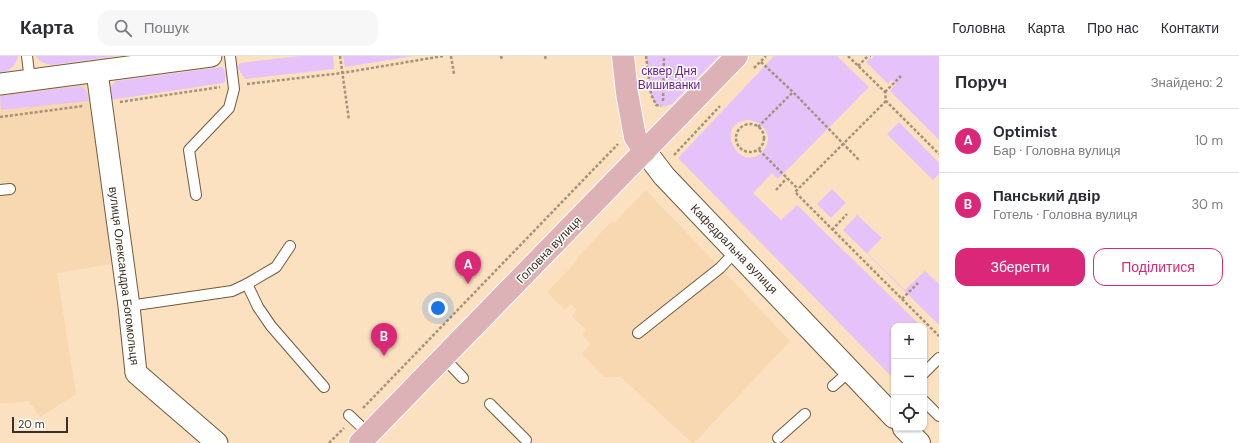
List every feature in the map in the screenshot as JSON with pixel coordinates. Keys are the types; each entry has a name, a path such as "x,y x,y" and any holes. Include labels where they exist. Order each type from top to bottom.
{"main road":[{"name":"Кафедральна вулиця","path":"623,56 627,93 635,137 645,151"},
{"name":"Головна вулиця","path":"364,439 737,56"}],"street":[{"path":"0,84 211,56"},
{"name":"вулиця Олександра Богомольця","path":"97,72 129,306 136,372 217,443"},
{"name":"Кафедральна вулиця","path":"645,151 664,176 850,371 891,409"},
{"path":"907,431 919,443"}],"lane":[{"path":"27,56 30,80"},
{"path":"196,195 189,150 229,108 234,89 230,56"},
{"path":"129,306 232,291 276,267 290,246"},
{"path":"638,333 720,268 736,251"},
{"path":"247,284 258,307 271,326 324,387"},
{"path":"444,358 463,378"},
{"path":"927,369 939,358"},
{"path":"833,386 850,371"},
{"path":"490,404 526,440"},
{"path":"927,404 939,416"},
{"path":"778,438 805,414"},
{"path":"351,416 364,439"}],"path":[{"path":"340,56 349,120"},
{"path":"112,103 233,85 342,73 443,56"},
{"path":"451,56 454,74"},
{"path":"501,56 502,60"},
{"path":"545,56 546,60"},
{"path":"646,56 650,94 656,104 664,107 664,56"},
{"path":"750,73 766,56"},
{"path":"848,56 885,92 886,101 939,154"},
{"path":"858,66 870,56"},
{"path":"761,62 793,92 860,161"},
{"path":"885,92 901,76"},
{"path":"758,127 793,92"},
{"path":"672,157 724,101"},
{"path":"886,101 795,192 939,336"},
{"path":"752,124 758,127 763,133 764,138 763,145 759,150 751,153 744,152 738,147 735,138 737,131 745,125 752,124"},
{"path":"329,443 351,416 619,144"},
{"path":"759,150 798,189"},
{"path":"776,190 787,178"},
{"path":"832,230 847,214"},
{"path":"902,299 918,283"}],"shaded area":[{"path":"86,81 92,88 116,263 57,273 76,394 40,417 29,401 0,403 0,93"},
{"path":"646,190 790,341 694,443 692,443 621,377 604,377 582,354 591,344 582,334 586,330 572,316 577,310 571,304 565,310 547,292 578,260 577,258 612,221 614,223"}],"green space":[{"path":"0,56 18,56 16,63 12,68 0,73"},
{"path":"36,56 118,56 52,65 42,62"},
{"path":"300,56 333,56 334,69 245,79 237,67 240,63"},
{"path":"343,56 414,56 345,67"},
{"name":"сквер Дня Вишиванки","path":"646,56 719,56 672,104 663,107 656,105 651,94"},
{"path":"774,56 837,56 869,87 778,179 772,173 753,193 781,220 797,205 918,323 891,323 891,376 678,158","holes":["748,120 759,123 766,131 768,141 763,151 754,157 746,157 739,153 733,146 731,138 732,130 737,123"]},
{"path":"874,56 939,56 939,140 890,91 896,84 892,80 888,84 866,62"},
{"path":"222,67 226,75 224,83 110,100 110,87 116,81"},
{"path":"81,86 86,91 89,101 1,110 0,96"},
{"path":"899,122 939,163 939,174 933,180 887,134"},
{"path":"832,189 846,203 831,218 817,204"},
{"path":"857,215 882,238 867,253 905,290 925,271 939,284 939,325 843,230"}],"place":[{"name":"Optimist","path":"468,284"},
{"name":"Панський двір","path":"384,356"}]}
